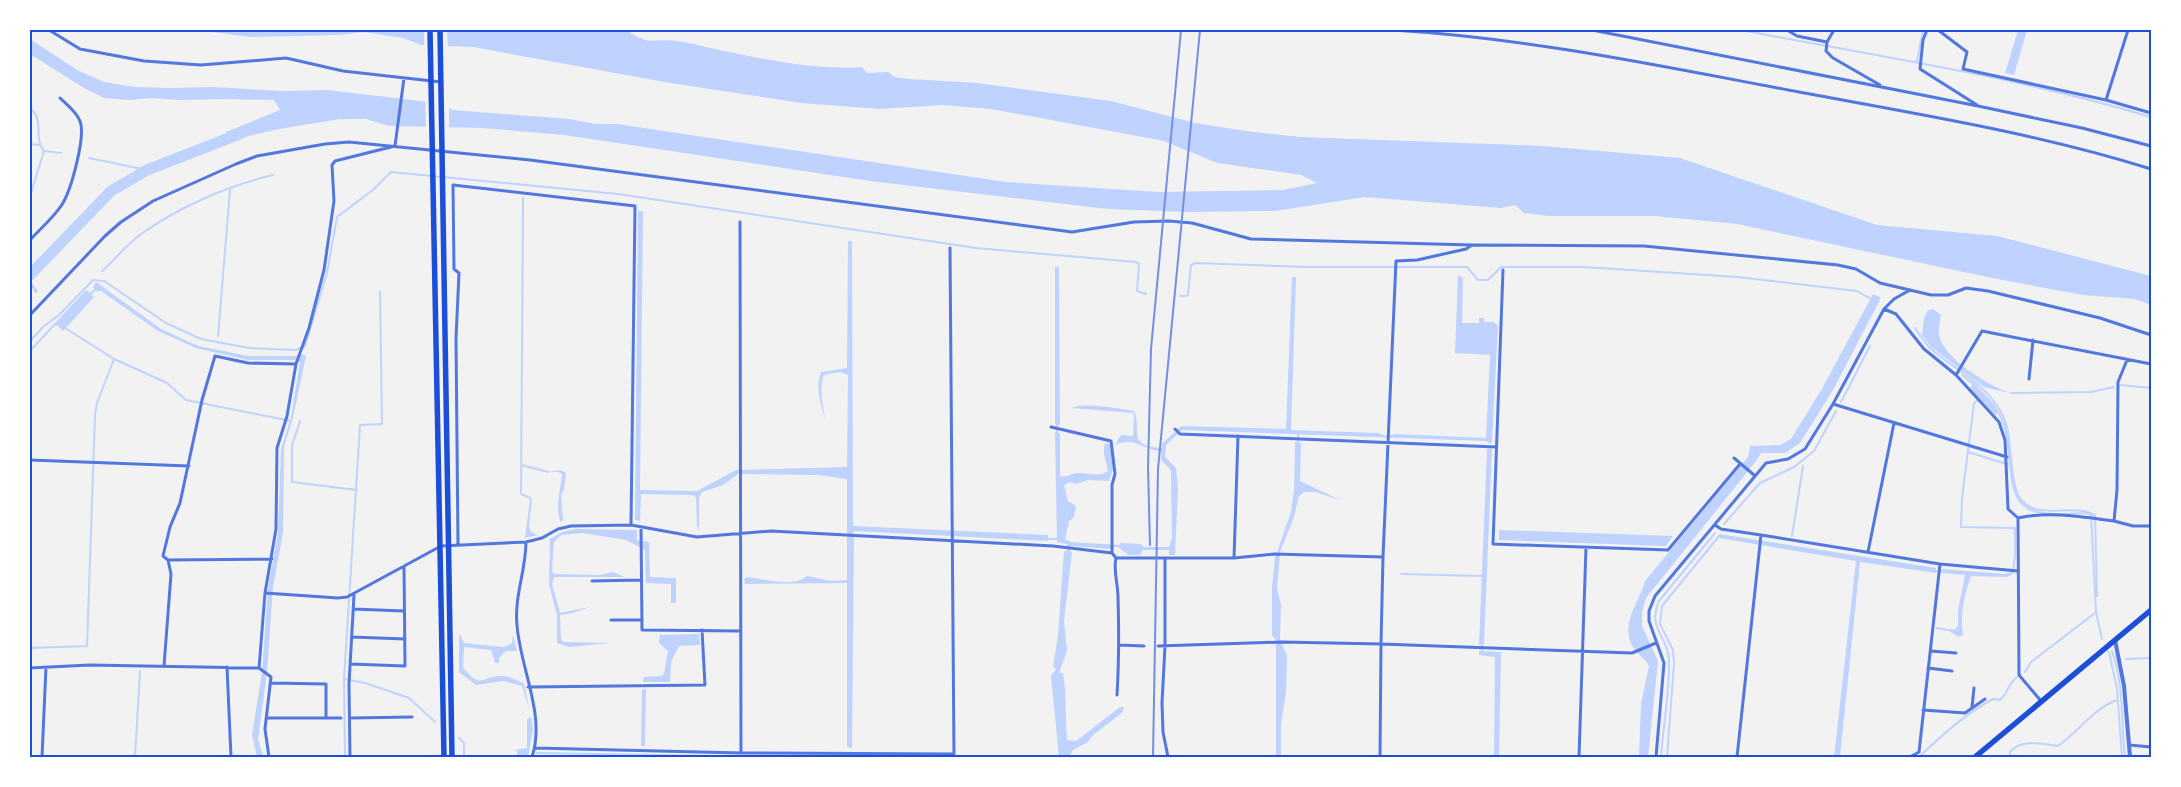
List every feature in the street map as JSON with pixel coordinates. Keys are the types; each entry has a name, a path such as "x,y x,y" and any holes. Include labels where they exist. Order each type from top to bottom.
{"highway":[{"path":"430,30 444,757"},
{"path":"440,30 452,757"},
{"path":"1975,757 2151,610"}],"street":[{"path":"49,30 80,48 136,60 168,64 201,65 286,58 343,71 441,82"},
{"path":"1392,30 1499,41 1593,55 1765,86 2052,142 2151,169"},
{"path":"1592,30 1978,106 2082,128 2151,146"},
{"path":"1787,30 1796,36 1827,42"},
{"path":"1834,30 1827,42 1826,48 1833,58 1883,87"},
{"path":"1927,30 1920,60 1920,69 1926,75 1978,106"},
{"path":"1938,30 1967,52 1963,69 2106,100 2151,113"},
{"path":"2106,100 2128,30"},
{"path":"396,146 404,78"},
{"path":"30,240 62,206 68,194 82,133 80,122 73,110 60,98"},
{"path":"30,315 105,236 121,222 161,197 236,164 286,150 349,142 540,161 1072,232 1134,222 1169,221 1192,223 1251,239 1472,245 1644,246 1838,265 1856,269 1880,283 1931,295 1948,295 1966,288 1988,291 2100,318 2151,335"},
{"path":"258,668 264,593 272,559 276,529 277,448 287,416 301,345 308,328 324,270 334,201 332,165 335,161 396,146"},
{"path":"458,544 456,338 459,274 454,269 453,186 635,206 630,525"},
{"path":"740,222 740,753"},
{"path":"1380,757 1383,557 1396,261 1425,258 1466,249 1472,245"},
{"path":"535,748 954,756 950,248"},
{"path":"1503,270 1493,544 1668,550 1740,464"},
{"path":"1656,757 1664,664 1648,621 1649,610 1655,596 1753,474 1766,463 1788,459 1805,449 1833,404 1884,308 1894,299 1910,290"},
{"path":"1884,308 1896,314 1924,350 1956,375 1999,422 2005,440 2008,509 2018,518 2020,675 2041,702"},
{"path":"1956,375 1982,331 2127,360 2151,363"},
{"path":"2029,379 2033,340"},
{"path":"272,559 168,560 163,556 170,527 180,503 200,408 215,356 248,363 296,364"},
{"path":"2114,521 2118,490 2118,382 2127,360"},
{"path":"1833,404 2006,459"},
{"path":"1868,552 1894,423"},
{"path":"1055,427 1111,441 1115,474 1112,485 1112,551 1116,558 1114,564 1117,578 1119,645 1117,695"},
{"path":"1174,429 1180,434 1388,441 1496,447"},
{"path":"1234,558 1238,436"},
{"path":"1734,458 1753,474"},
{"path":"30,460 189,466"},
{"path":"2018,518 2032,514 2089,518 2114,521 2133,526 2151,526"},
{"path":"1714,524 1721,528 1761,536 1868,552 1940,566 2012,569 2018,571"},
{"path":"264,593 347,597 354,595 441,546 526,542 542,538 558,529 571,526 630,525 697,537 770,531 951,539 1112,551"},
{"path":"641,527 642,630 740,631"},
{"path":"1737,757 1761,536"},
{"path":"526,542 526,557 516,624 528,687 538,724 532,757"},
{"path":"1579,757 1586,547"},
{"path":"1116,558 1234,558 1274,554 1383,557"},
{"path":"1165,559 1165,646 1162,703 1163,732 1168,757"},
{"path":"164,666 171,574 168,560"},
{"path":"350,664 405,666 404,566"},
{"path":"1910,757 1919,752 1940,566"},
{"path":"592,581 641,580"},
{"path":"350,757 349,678 354,595"},
{"path":"353,609 404,611"},
{"path":"611,620 642,620"},
{"path":"528,687 705,685 702,630"},
{"path":"352,637 404,639"},
{"path":"2115,640 2124,686 2130,757"},
{"path":"1158,646 1282,642 1632,653 1656,643"},
{"path":"1119,645 1144,646"},
{"path":"1931,651 1956,653"},
{"path":"30,668 89,665 258,668 271,677 265,740 269,757"},
{"path":"42,757 46,667"},
{"path":"227,667 231,757"},
{"path":"1928,668 1952,671"},
{"path":"271,683 326,684 326,718"},
{"path":"1972,708 1974,688"},
{"path":"1923,710 1964,713 1984,699"},
{"path":"350,718 412,717"},
{"path":"266,718 340,718"},
{"path":"2129,745 2151,747"},
{"path":"2060,757 2066,757"}],"water":[{"path":"196,30 626,30 651,41 668,40 683,42 795,64 845,68 862,67 867,73 889,72 894,77 977,83 1111,101 1195,123 1246,131 1300,137 1543,146 1680,158 1877,225 1997,236 2151,276 2151,305 2135,299 2083,295 1992,278 1737,224 1655,216 1549,216 1524,213 1515,205 1501,208 1365,197 1275,211 1186,212 1108,209 870,181 564,135 483,128 389,126 366,119 340,119 279,129 231,140 226,132 280,110 274,100 178,100 152,98 128,100 104,98 84,88 30,54 30,39 77,70 104,82 135,87 213,87 281,91 328,90 445,104 452,110 570,119 595,124 617,124 1006,182 1158,192 1283,190 1317,183 1301,175 1217,163 1164,141 991,109 942,105 880,109 801,103 670,83 473,47 421,45 403,38 363,32 339,35 250,37"},
{"path":"2018,30 2027,30 2014,75 2005,73"},
{"path":"638,211 643,211 640,490 697,491 736,470 847,467 848,375 840,372 824,375 821,391 825,419 819,396 819,378 821,372 847,368 848,241 852,241 853,526 1048,535 1048,541 854,531 852,748 847,747 847,583 745,584 744,579 748,577 770,581 794,582 807,576 831,581 847,580 847,479 818,475 738,474 723,485 702,492 699,497 699,530 697,526 696,497 691,495 641,494 640,521 635,520"},
{"path":"1058,266 1060,425 1055,424 1055,267"},
{"path":"1458,275 1463,278 1462,323 1479,323 1479,318 1484,318 1484,322 1494,322 1498,326 1492,441 1490,444 1486,441 1182,430 1166,445 1165,457 1176,468 1178,489 1175,555 1169,555 1169,550 1143,550 1140,555 1128,555 1118,547 1111,547 1110,549 1071,546 1070,552 1072,552 1064,621 1067,651 1059,673 1063,673 1064,681 1067,740 1076,741 1120,707 1124,707 1123,712 1092,736 1088,742 1073,750 1069,757 1059,757 1051,676 1056,669 1053,667 1058,635 1064,551 1067,551 1067,544 1057,542 1055,432 1060,433 1060,476 1076,473 1100,474 1108,471 1104,454 1104,445 1107,443 1110,445 1113,469 1109,481 1088,480 1076,484 1070,482 1064,485 1068,501 1076,506 1074,517 1069,521 1065,539 1071,542 1119,545 1120,543 1141,544 1144,547 1169,547 1172,538 1171,470 1161,460 1161,451 1129,442 1115,445 1121,435 1133,436 1134,413 1072,408 1077,406 1093,406 1134,411 1139,440 1151,447 1162,448 1162,444 1181,426 1286,429 1292,277 1296,277 1291,430 1378,433 1385,436 1396,434 1486,438 1490,355 1455,353"},
{"path":"96,282 161,329 198,346 248,356 301,356 302,354 306,356 293,417 284,447 283,533 273,587 267,672 258,739 263,757 257,757 252,735 262,672 268,588 278,533 281,449 291,417 300,362 294,360 248,360 196,348 158,331 101,291 96,291 93,287"},
{"path":"86,290 94,297 63,331 55,323"},
{"path":"1873,294 1880,297 1880,300 1833,390 1800,443 1785,453 1761,453 1646,598 1642,612 1642,626 1658,661 1648,757 1639,757 1641,704 1649,666 1632,645 1628,633 1630,618 1645,581 1748,457 1750,446 1780,445 1791,439 1823,387"},
{"path":"1933,309 1941,315 1939,335 1942,344 1949,353 1980,378 1991,385 2011,393 1984,387 1931,347 1922,335 1924,318 1928,310"},
{"path":"1974,383 1999,412 1995,415 1970,388"},
{"path":"1295,442 1301,443 1300,481 1342,501 1316,492 1304,492 1299,496 1294,517 1280,552 1277,588 1281,605 1280,639 1287,656 1286,692 1281,723 1281,757 1276,757 1276,640 1272,635 1272,587 1275,558 1291,512 1294,491"},
{"path":"1487,449 1492,449 1484,644 1479,645"},
{"path":"560,470 566,473 564,490 561,495 563,520 561,523 558,505 562,474 548,472"},
{"path":"530,499 532,499 529,526 531,532 538,535 525,538"},
{"path":"576,529 637,530 637,540 649,542 650,577 676,578 676,603 671,603 671,584 646,583 645,550 626,540 582,533 561,535 554,542 552,571 554,574 600,575 613,572 624,577 554,577 552,584 560,613 590,607 560,615 561,640 564,642 611,643 569,647 557,643 557,616 549,584 550,539 562,532"},
{"path":"1499,530 1673,536 1666,546 1499,540"},
{"path":"1719,534 1936,568 1936,573 1860,562 1840,757 1834,757 1856,561 1719,538"},
{"path":"1943,569 2004,574 2012,572 2013,574 2007,577 1971,576 1963,605 1963,635 1959,637 1949,631 1936,629 1936,627 1954,630 1958,626 1958,611 1965,575 1942,573"},
{"path":"459,633 464,643 504,647 512,643 513,635 517,651 506,651 499,658 499,663 495,663 491,650 464,647 463,667 477,680 503,676 524,683 529,709 522,686 503,681 476,685 459,672"},
{"path":"699,634 700,645 679,646 671,662 670,682 643,682 644,677 661,676 664,674 668,651 659,643 660,635"},
{"path":"1479,651 1501,652 1499,757 1494,757 1495,657 1479,655"},
{"path":"646,689 645,746 641,746 642,690"},
{"path":"531,717 533,729 528,757 517,757 517,751 514,750 527,748 527,719"}],"pier":[{"path":"424,30 447,30 448,49 424,47"},
{"path":"425,99 445,101 449,104 449,131 426,130"}],"waterway":[{"path":"1740,30 1895,58 2050,90 2151,117"},
{"path":"1917,62 1923,30"},
{"path":"30,108 37,118 39,140 44,151"},
{"path":"30,275 111,191 147,170 242,133"},
{"path":"31,144 39,145"},
{"path":"44,151 61,153"},
{"path":"30,196 44,151"},
{"path":"89,158 147,170"},
{"path":"30,341 93,280 104,281 166,323 201,339 249,348 296,350 305,346 327,273 337,217 374,189 391,172 618,194 976,248 1136,262 1139,264 1137,291 1146,294"},
{"path":"102,271 136,238 187,206 221,191 273,175"},
{"path":"218,336 230,190"},
{"path":"523,198 521,494 530,498"},
{"path":"1180,296 1188,294 1191,265 1196,263 1307,267 1467,267 1478,280 1488,280 1501,267 1584,267 1738,277 1857,291 1871,299"},
{"path":"30,282 37,291"},
{"path":"32,286 36,292"},
{"path":"89,295 97,288"},
{"path":"345,757 344,679 360,425 382,424 380,292"},
{"path":"30,351 57,324"},
{"path":"65,328 114,359 167,383 186,400 291,421"},
{"path":"1915,328 1931,349 1981,387 1997,405 2003,416 2009,437 2015,485 2022,501 2029,507 2038,510 2077,510 2095,515 2097,596"},
{"path":"1841,402 1870,346"},
{"path":"30,648 87,646 95,414 97,403 114,359"},
{"path":"1962,375 1974,385"},
{"path":"2121,385 2151,388"},
{"path":"2011,393 2091,392 2114,387"},
{"path":"1979,399 1974,403 1962,498 1961,527 2015,528 2013,573"},
{"path":"1724,524 1760,483 1794,467 1814,451 1836,411"},
{"path":"1997,411 2007,436 2012,479 2020,502 2029,509 2042,513 2087,513 2091,515 2096,612 2102,639"},
{"path":"300,421 292,445 292,482 357,490"},
{"path":"1057,424 1057,433"},
{"path":"1298,434 1298,443"},
{"path":"1968,452 2010,465"},
{"path":"521,465 548,472"},
{"path":"1792,536 1803,466"},
{"path":"1661,757 1669,660 1668,652 1655,619 1656,611 1659,601 1715,533"},
{"path":"1667,757 1674,664 1673,650 1660,624 1662,606 1719,536"},
{"path":"1048,539 1057,539"},
{"path":"1936,571 1943,571"},
{"path":"1401,574 1482,576"},
{"path":"2025,672 2031,662 2095,613"},
{"path":"1482,645 1482,651"},
{"path":"2112,651 2119,677 2125,757"},
{"path":"2109,652 2117,689 2122,757"},
{"path":"2126,659 2151,658"},
{"path":"135,757 140,671"},
{"path":"1919,757 1963,718 1993,699 2000,700 2017,677"},
{"path":"344,679 365,683 409,698 435,722"},
{"path":"2010,757 2010,752 2026,743 2058,746 2093,714 2117,700"},
{"path":"459,738 464,743 464,757"},
{"path":"537,753 777,757"}],"railway":[{"path":"1150,545 1148,467 1151,349 1181,30"},
{"path":"1153,757 1158,469 1200,30"}]}
